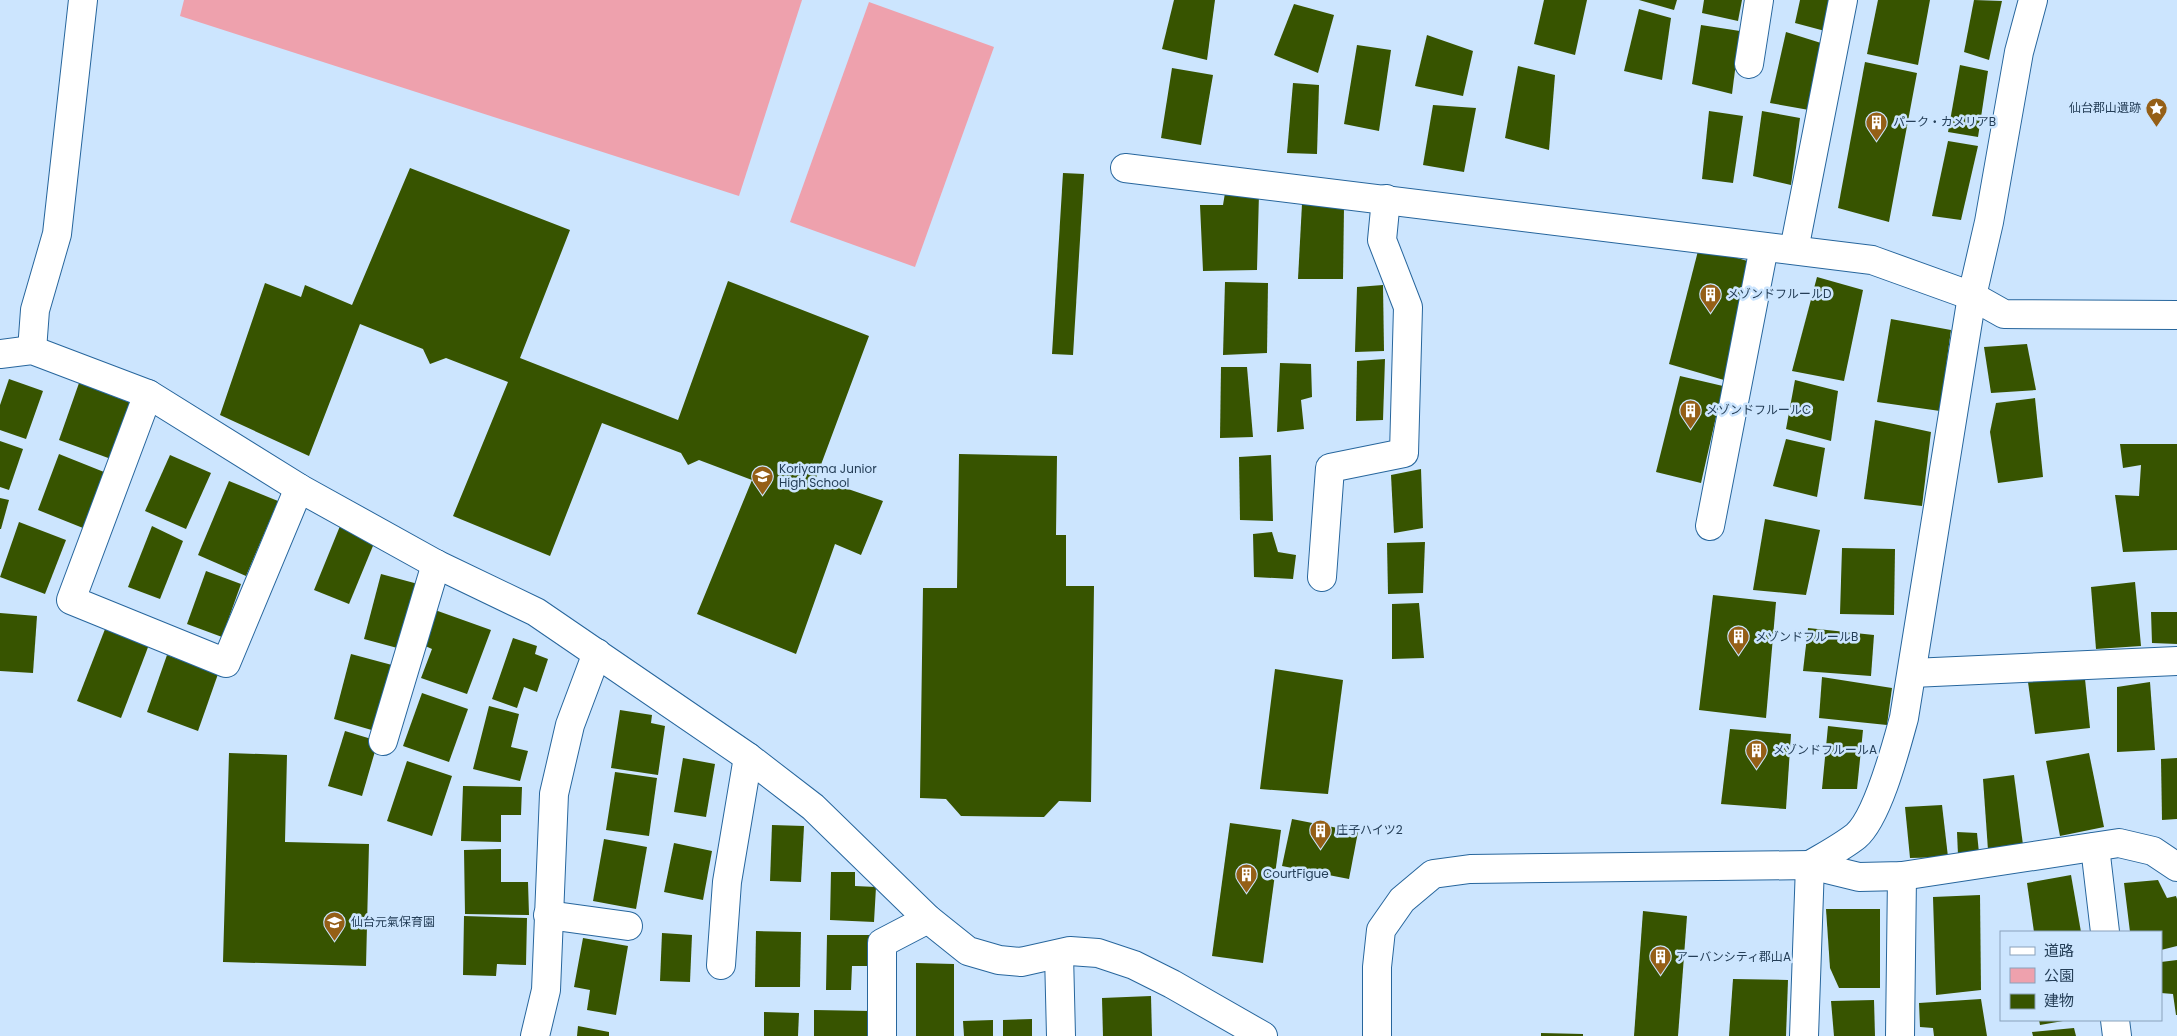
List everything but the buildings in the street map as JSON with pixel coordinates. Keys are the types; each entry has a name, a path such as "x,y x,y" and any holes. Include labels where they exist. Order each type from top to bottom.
{"street":[{"path":"32,350 35,310 57,234 83,0"},
{"path":"1749,64 1759,0"},
{"path":"1794,250 1843,0"},
{"path":"1810,865 1858,835 1876,806 1891,765 1904,718 1972,296 1990,222 2019,52 2033,0"},
{"path":"1125,168 1872,260 1972,296 2004,314 2177,315"},
{"path":"1322,577 1330,468 1404,454 1408,307 1382,240 1386,199"},
{"path":"1710,526 1764,247"},
{"path":"0,354 32,350 148,394 299,488 436,564 536,612 748,757 813,807 928,919 968,951 999,960 1021,962 1070,951 1098,953 1134,965 1172,984 1263,1036"},
{"path":"148,394 71,600 226,663 299,488"},
{"path":"383,742 436,564"},
{"path":"535,1036 546,990 554,794 570,725 597,653"},
{"path":"1912,673 2177,661"},
{"path":"721,965 727,882 748,757"},
{"path":"1377,1036 1377,967 1381,930 1402,900 1433,874 1470,869 1810,865 1859,877 1902,876 2119,843 2153,851 2177,867"},
{"path":"2095,847 2105,931"},
{"path":"1804,1036 1810,865"},
{"path":"1900,1036 1902,876"},
{"path":"548,915 628,926"},
{"path":"882,1036 882,943 928,919"},
{"path":"1059,954 1061,1036"},
{"path":"2115,1021 2117,1036"}],"green space":[{"path":"184,0 802,0 739,196 180,16"},
{"path":"869,2 994,47 915,267 790,222"}],"place":[{"name":"仙台郡山遺跡","path":"2157,127"},
{"name":"パーク・カメリアB","path":"1877,141"},
{"name":"メゾンドフルールD","path":"1711,313"},
{"name":"メゾンドフルールC","path":"1690,429"},
{"name":"Koriyama Junior High School","path":"763,495"},
{"name":"メゾンドフルールB","path":"1739,656"},
{"name":"メゾンドフルールA","path":"1757,769"},
{"name":"庄子ハイツ2","path":"1320,849"},
{"name":"CourtFigue","path":"1247,893"},
{"name":"仙台元氣保育園","path":"335,941"},
{"name":"アーバンシティ郡山A","path":"1660,976"}]}
